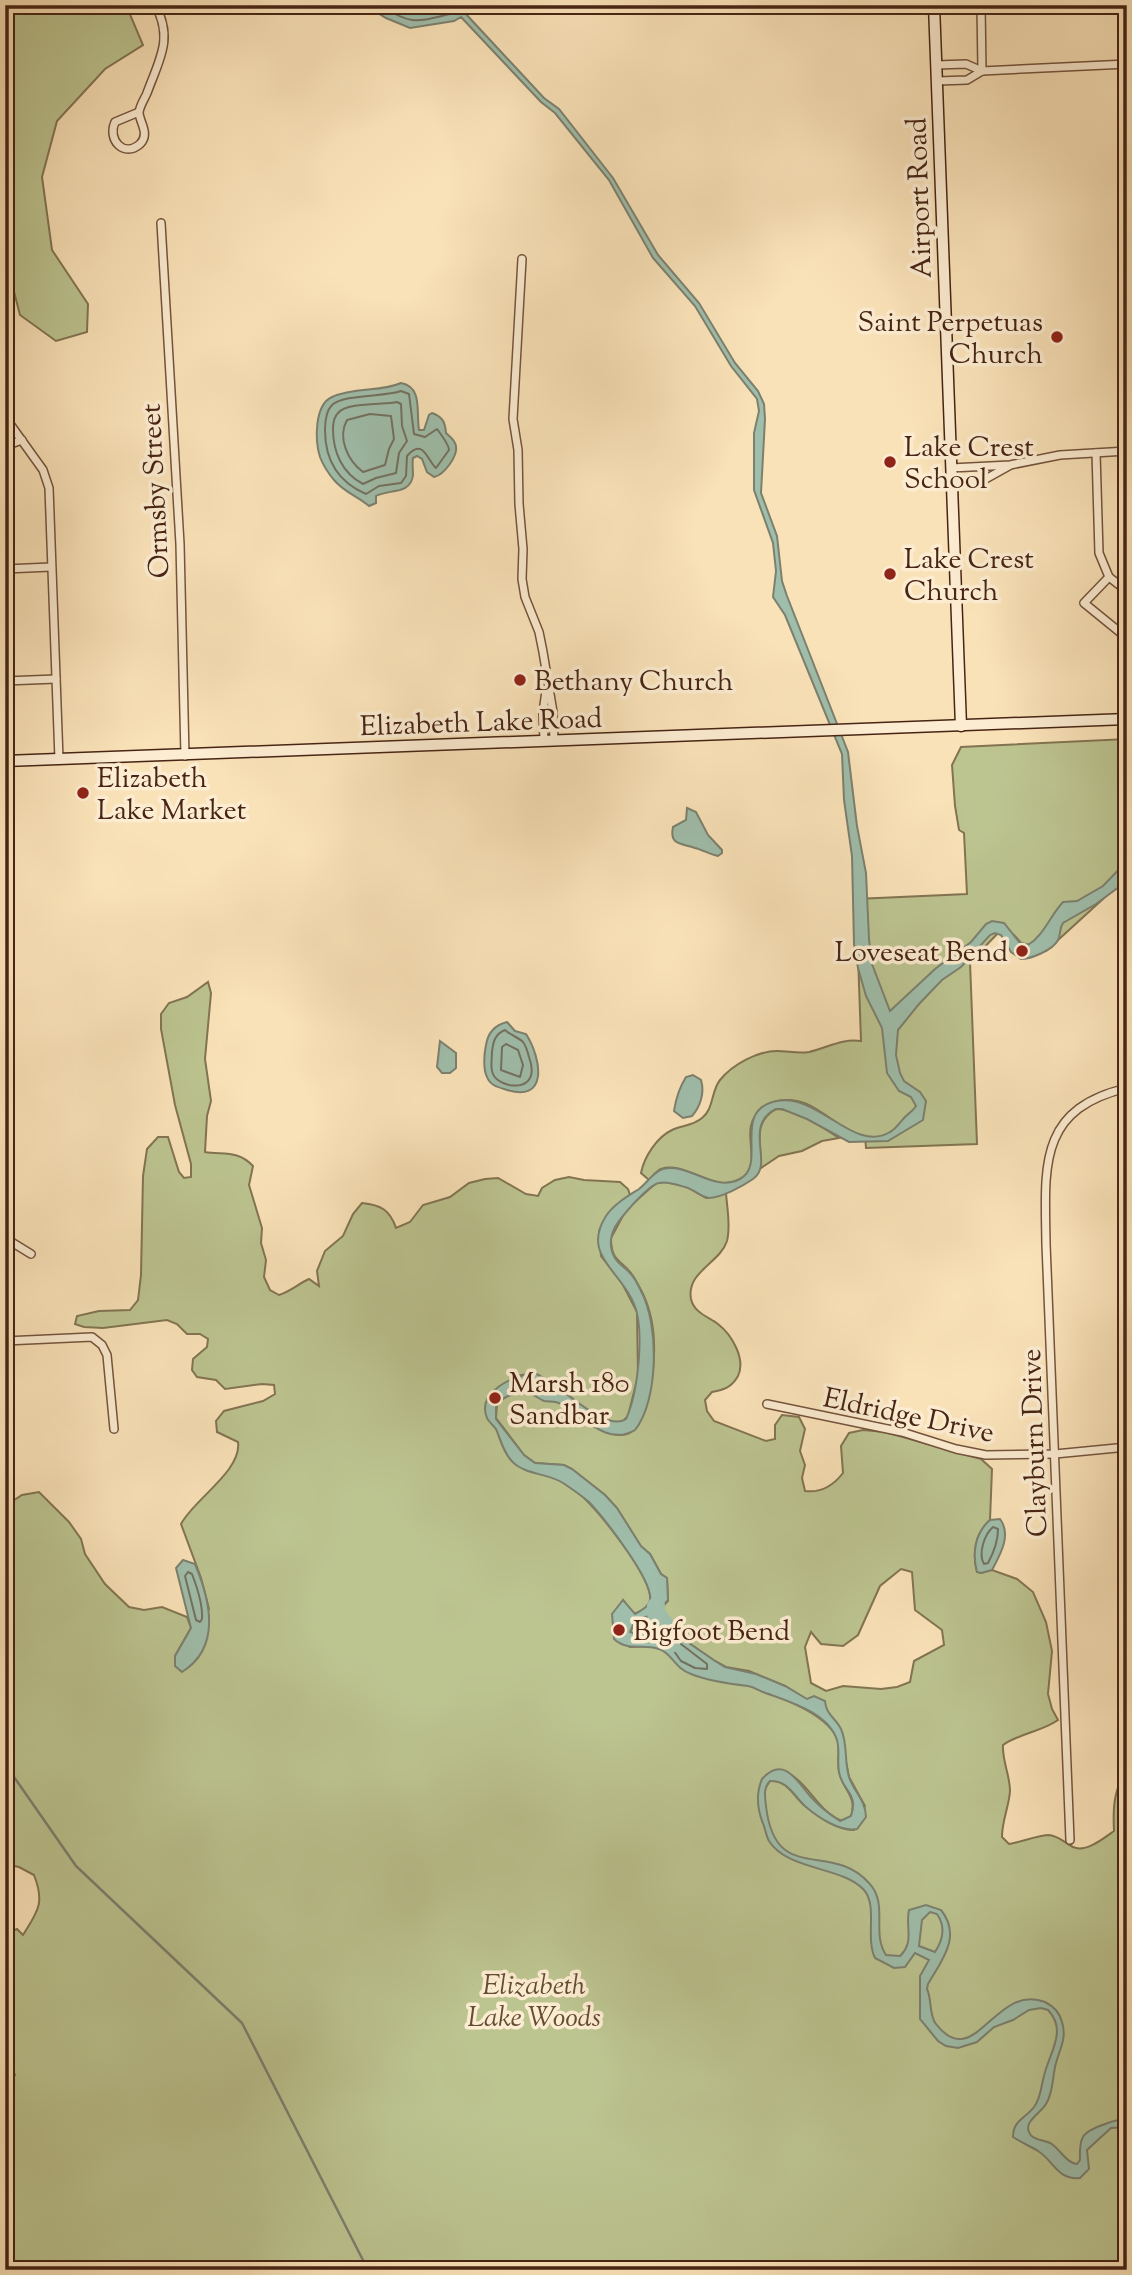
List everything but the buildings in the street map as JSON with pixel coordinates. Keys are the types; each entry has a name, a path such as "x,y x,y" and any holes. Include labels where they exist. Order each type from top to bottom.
{"street":[{"path":"139,112 115,122 113,138 121,147 131,148 143,139 144,127 139,112 164,47 166,33 155,5"},
{"name":"Airport Road","path":"934,5 961,726"},
{"path":"981,5 982,71"},
{"path":"936,65 966,64 982,71 1126,64 1123,5"},
{"path":"937,81 967,80 982,71"},
{"name":"Ormsby Street","path":"161,223 180,544 185,756"},
{"path":"522,258 513,419 518,450 522,579 525,597 539,632 552,712 549,741"},
{"path":"5,417 43,470 49,488 59,759"},
{"path":"5,446 22,440"},
{"path":"951,468 1010,465 1060,455 1127,451"},
{"path":"1096,453 1099,553 1109,577 1127,591"},
{"path":"951,483 985,480 1010,465"},
{"path":"5,569 51,567"},
{"path":"1109,577 1084,603 1127,638"},
{"path":"5,681 56,679"},
{"name":"Elizabeth Lake Road","path":"5,761 1127,719"},
{"name":"Clayburn Drive","path":"1070,1840 1046,1244 1046,1168 1051,1144 1061,1126 1075,1111 1092,1100 1127,1088"},
{"path":"5,1111 5,1141"},
{"path":"5,1238 31,1254"},
{"path":"5,1342 92,1337 102,1345 107,1355 114,1429"},
{"name":"Eldridge Drive","path":"767,1404 902,1433 966,1451 1013,1456 1127,1447"}],"green space":[{"path":"5,5 126,5 143,45 105,69 57,121 42,177 52,250 88,304 87,332 56,341 20,315 5,257"},
{"path":"1127,739 1127,877 1046,951 1031,944 1023,945 1014,935 1002,929 970,962 977,1144 866,1148 865,1136 843,1127 814,1107 791,1100 777,1101 766,1106 753,1121 750,1132 752,1160 743,1177 723,1183 681,1169 661,1169 649,1180 641,1173 656,1142 672,1130 702,1118 711,1105 717,1084 738,1064 769,1052 805,1053 841,1042 861,1041 856,899 967,894 964,833 959,830 952,765 961,747"},
{"name":"Elizabeth Lake Woods","path":"208,982 211,993 205,1059 211,1101 207,1116 205,1152 236,1155 253,1166 249,1185 262,1228 261,1243 266,1260 264,1277 270,1290 279,1295 309,1279 319,1286 317,1271 325,1251 343,1236 353,1214 362,1203 384,1210 396,1228 410,1222 423,1205 450,1197 469,1183 485,1179 498,1178 526,1194 538,1196 542,1188 555,1180 569,1177 620,1182 628,1189 630,1195 612,1209 599,1231 601,1256 621,1281 637,1312 638,1376 628,1416 622,1422 613,1423 596,1413 587,1412 562,1389 534,1373 516,1376 486,1403 487,1413 511,1460 526,1469 554,1477 577,1492 609,1526 643,1577 650,1601 644,1609 634,1614 623,1600 613,1616 615,1639 630,1647 652,1646 761,1685 761,1691 806,1710 827,1724 838,1742 839,1771 853,1804 851,1816 842,1821 831,1815 789,1774 778,1772 766,1775 766,1787 770,1781 781,1783 805,1806 834,1825 854,1830 865,1806 849,1777 839,1726 825,1711 785,1686 715,1661 686,1641 672,1626 664,1623 635,1634 630,1632 636,1620 656,1614 668,1601 667,1578 661,1574 650,1554 641,1547 617,1508 605,1495 564,1465 535,1463 524,1455 496,1418 497,1404 503,1398 519,1393 538,1395 562,1404 598,1429 609,1433 620,1435 637,1427 651,1383 654,1352 652,1321 637,1282 614,1255 611,1238 626,1210 656,1183 666,1182 687,1187 706,1198 726,1193 729,1223 727,1241 718,1256 698,1275 691,1290 695,1308 728,1334 739,1355 740,1369 733,1383 712,1392 705,1400 707,1411 714,1421 766,1441 775,1439 775,1425 782,1415 799,1417 805,1429 800,1451 805,1465 802,1478 805,1491 821,1490 839,1478 843,1473 841,1446 849,1433 863,1430 885,1432 981,1459 992,1469 990,1520 981,1531 976,1544 977,1572 992,1570 1017,1579 1033,1592 1046,1622 1052,1651 1048,1694 1058,1720 1003,1745 1010,1791 1002,1837 1009,1844 1048,1835 1078,1848 1095,1844 1114,1831 1116,1792 1127,1772 1127,2270 5,2270 5,2145 8,2144 6,2129 12,2111 11,2102 5,2094 5,2080 15,2075 5,2053 6,2037 12,2020 5,1996 5,1934 17,1929 23,1935 36,1913 39,1893 34,1875 19,1867 5,1864 5,1818 12,1804 5,1785 5,1506 22,1495 39,1492 69,1522 81,1539 85,1554 105,1584 129,1607 144,1610 162,1607 187,1617 191,1628 175,1656 209,1609 201,1578 181,1524 233,1464 237,1453 238,1442 217,1432 216,1421 224,1411 263,1401 275,1394 274,1385 225,1389 216,1380 197,1377 192,1370 193,1359 207,1347 208,1339 200,1334 187,1334 177,1324 167,1320 103,1328 75,1324 77,1316 99,1311 130,1310 138,1300 143,1176 147,1149 158,1137 168,1137 179,1172 184,1178 191,1177 191,1164 175,1105 161,1029 161,1014 169,1003 187,997","holes":["901,1569 912,1572 915,1610 942,1630 944,1645 914,1661 910,1682 897,1687 881,1689 843,1686 826,1691 811,1683 805,1647 811,1632 821,1644 843,1646 858,1635 880,1586"]},
{"path":"776,1109 801,1115 839,1138 779,1156 761,1168 761,1128 763,1121"}],"water":[{"path":"365,5 465,5 465,13 544,98 559,109 613,178 658,255 699,303 735,363 758,391 764,404 765,419 761,493 777,536 782,581 787,596 848,752 866,873 872,964 890,1011 935,969 971,942 986,924 992,921 1004,923 1019,942 1028,945 1063,902 1077,901 1103,886 1127,861 1127,881 1096,904 1063,923 1058,940 1052,947 1036,956 1021,959 1011,952 1001,935 990,935 961,967 942,980 898,1030 896,1055 900,1073 904,1081 920,1092 926,1101 923,1120 888,1141 849,1142 807,1119 776,1109 766,1116 761,1125 761,1164 753,1179 726,1194 709,1198 685,1187 659,1183 648,1189 629,1209 613,1231 612,1250 617,1260 633,1277 647,1305 654,1362 649,1400 635,1430 614,1435 605,1432 561,1404 544,1401 529,1393 510,1395 496,1407 496,1419 524,1455 535,1463 564,1465 605,1495 617,1508 641,1546 650,1554 661,1574 667,1578 668,1600 656,1614 635,1620 630,1632 635,1634 664,1623 672,1626 686,1641 725,1667 756,1674 807,1699 814,1696 825,1701 827,1710 843,1735 849,1777 864,1806 866,1817 857,1829 837,1826 811,1811 782,1783 770,1781 765,1796 771,1831 781,1846 793,1854 838,1864 854,1871 869,1883 878,1900 880,1937 886,1955 900,1956 905,1951 909,1910 926,1905 941,1910 950,1929 950,1939 927,1989 934,2021 950,2037 962,2039 974,2034 1012,2004 1028,1999 1045,2002 1056,2010 1064,2033 1062,2043 1049,2099 1030,2122 1030,2134 1050,2143 1067,2159 1077,2164 1080,2160 1081,2140 1087,2133 1111,2122 1127,2119 1127,2127 1111,2128 1087,2150 1089,2169 1080,2178 1061,2173 1038,2151 1013,2137 1015,2127 1038,2100 1055,2042 1057,2026 1048,2010 1029,2010 994,2027 977,2042 958,2048 946,2046 938,2041 920,2019 920,1976 929,1960 915,1953 905,1967 894,1968 875,1958 871,1941 870,1905 864,1890 843,1876 789,1858 769,1841 759,1811 758,1795 762,1779 777,1769 789,1773 817,1803 840,1821 851,1816 852,1797 838,1768 838,1744 832,1730 816,1715 795,1704 750,1686 691,1674 663,1651 653,1647 625,1645 614,1639 612,1614 623,1600 635,1614 646,1607 650,1600 649,1591 636,1565 616,1535 586,1499 557,1480 516,1465 504,1450 496,1429 487,1418 487,1400 499,1386 517,1377 534,1373 606,1419 617,1422 626,1419 634,1394 639,1362 637,1315 628,1292 600,1252 599,1230 609,1212 657,1172 673,1168 720,1182 740,1179 748,1172 751,1162 755,1115 763,1106 777,1101 792,1101 807,1106 850,1130 877,1137 892,1131 916,1106 911,1097 899,1091 887,1073 882,1028 866,996 858,968 854,944 852,856 844,800 842,754 785,615 773,597 776,571 773,543 754,490 754,433 759,411 757,399 731,366 695,306 653,258 609,180 555,113 541,102 461,17 454,21 410,28","holes":["930,1912 937,1914 942,1924 942,1933 935,1952 919,1946 922,1920"]},
{"path":"401,383 408,385 416,395 419,430 424,430 429,415 432,413 439,416 443,420 446,433 455,442 456,450 446,469 434,477 427,472 422,459 417,456 413,458 413,475 408,486 376,496 376,503 369,506 338,484 324,466 317,442 319,415 326,401 332,397"},
{"path":"687,808 696,812 708,835 722,850 718,856 681,844 673,838 673,827 686,820"},
{"path":"507,1022 515,1031 526,1034 536,1055 538,1077 529,1091 519,1092 496,1086 486,1074 484,1057 488,1036 496,1027"},
{"path":"440,1041 456,1053 456,1068 450,1073 442,1073 437,1067"},
{"path":"693,1075 701,1080 701,1100 692,1116 683,1118 674,1111 676,1102 686,1077"},
{"path":"1000,1519 1005,1532 1001,1551 992,1570 977,1572 975,1551 978,1537 990,1520"},
{"path":"183,1560 195,1564 205,1593 209,1622 203,1650 195,1662 182,1672 175,1666 175,1656 191,1628 176,1568"}],"waterway":[{"path":"656,1606 656,1614 664,1623 671,1644"},
{"path":"5,1764 76,1866 242,2023 368,2270"}],"place":[{"name":"Saint Perpetuas Church","path":"1057,337"},
{"name":"Lake Crest School","path":"890,462"},
{"name":"Lake Crest Church","path":"890,574"},
{"name":"Bethany Church","path":"520,680"},
{"name":"Elizabeth Lake Market","path":"83,793"},
{"name":"Loveseat Bend","path":"1022,951"},
{"name":"Marsh 180 Sandbar","path":"495,1398"},
{"name":"Bigfoot Bend","path":"619,1630"}]}
